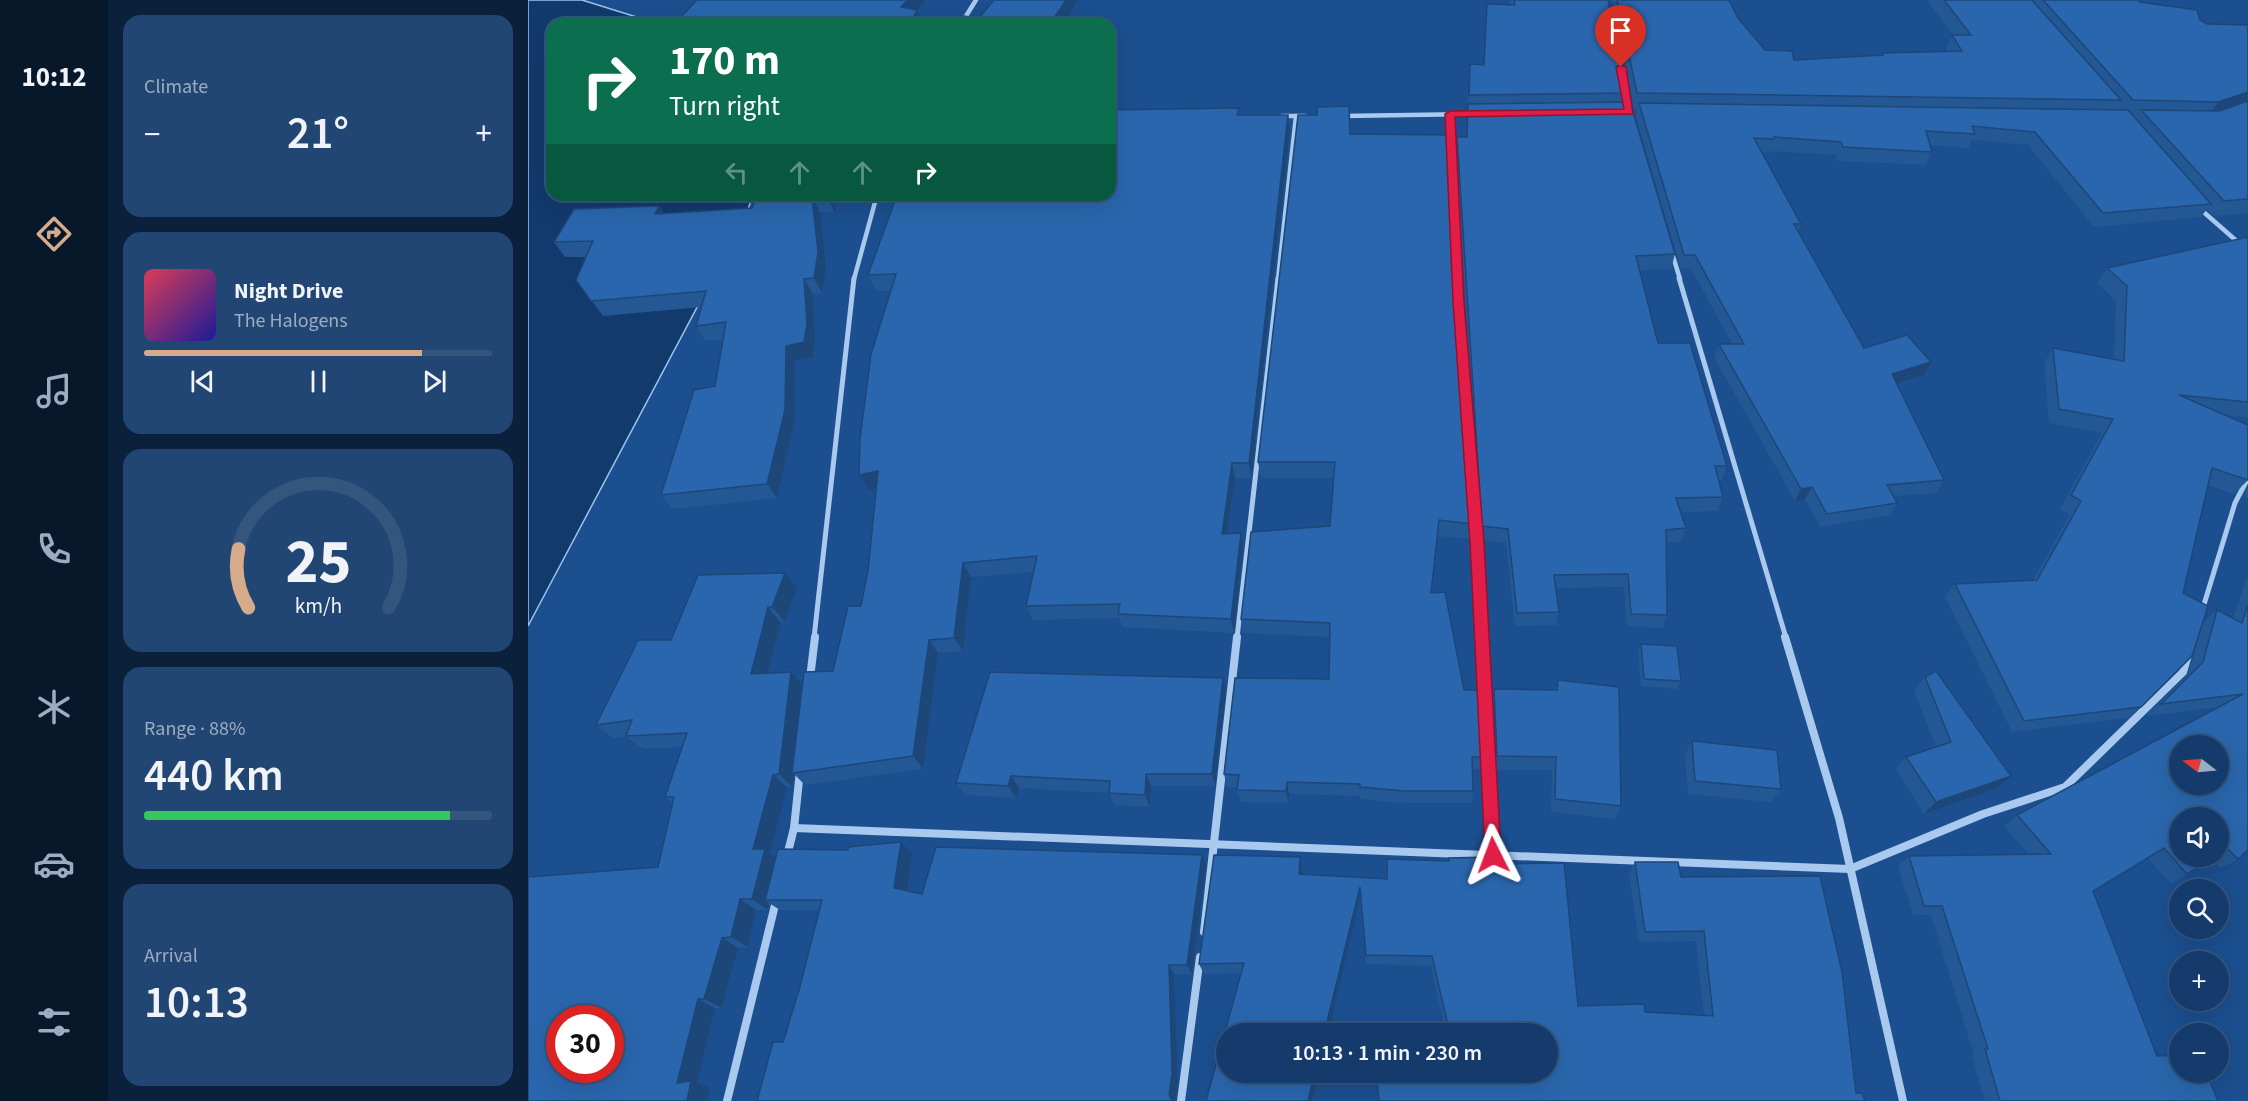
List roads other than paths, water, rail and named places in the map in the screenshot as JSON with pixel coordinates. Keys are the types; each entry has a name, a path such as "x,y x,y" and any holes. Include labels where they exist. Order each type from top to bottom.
{"street":[{"path":"965,18 976,0"},
{"path":"1450,114 1459,302 1477,542 1493,855"},
{"path":"1331,116 1484,114"},
{"path":"1273,116 1308,116"},
{"path":"1181,1101 1215,844 1296,116"},
{"path":"809,687 854,277 875,201"},
{"path":"2196,205 2248,251"},
{"path":"1670,249 1835,807 1903,1101"},
{"path":"2200,616 2235,503 2248,478"},
{"path":"794,828 1850,869 1983,814 2065,788 2183,672 2190,650"},
{"path":"786,862 794,828 802,757"},
{"path":"727,1101 777,896"}],"water":[{"path":"528,0 582,0 640,18 546,18 546,201 751,201 746,215 528,626"}]}
